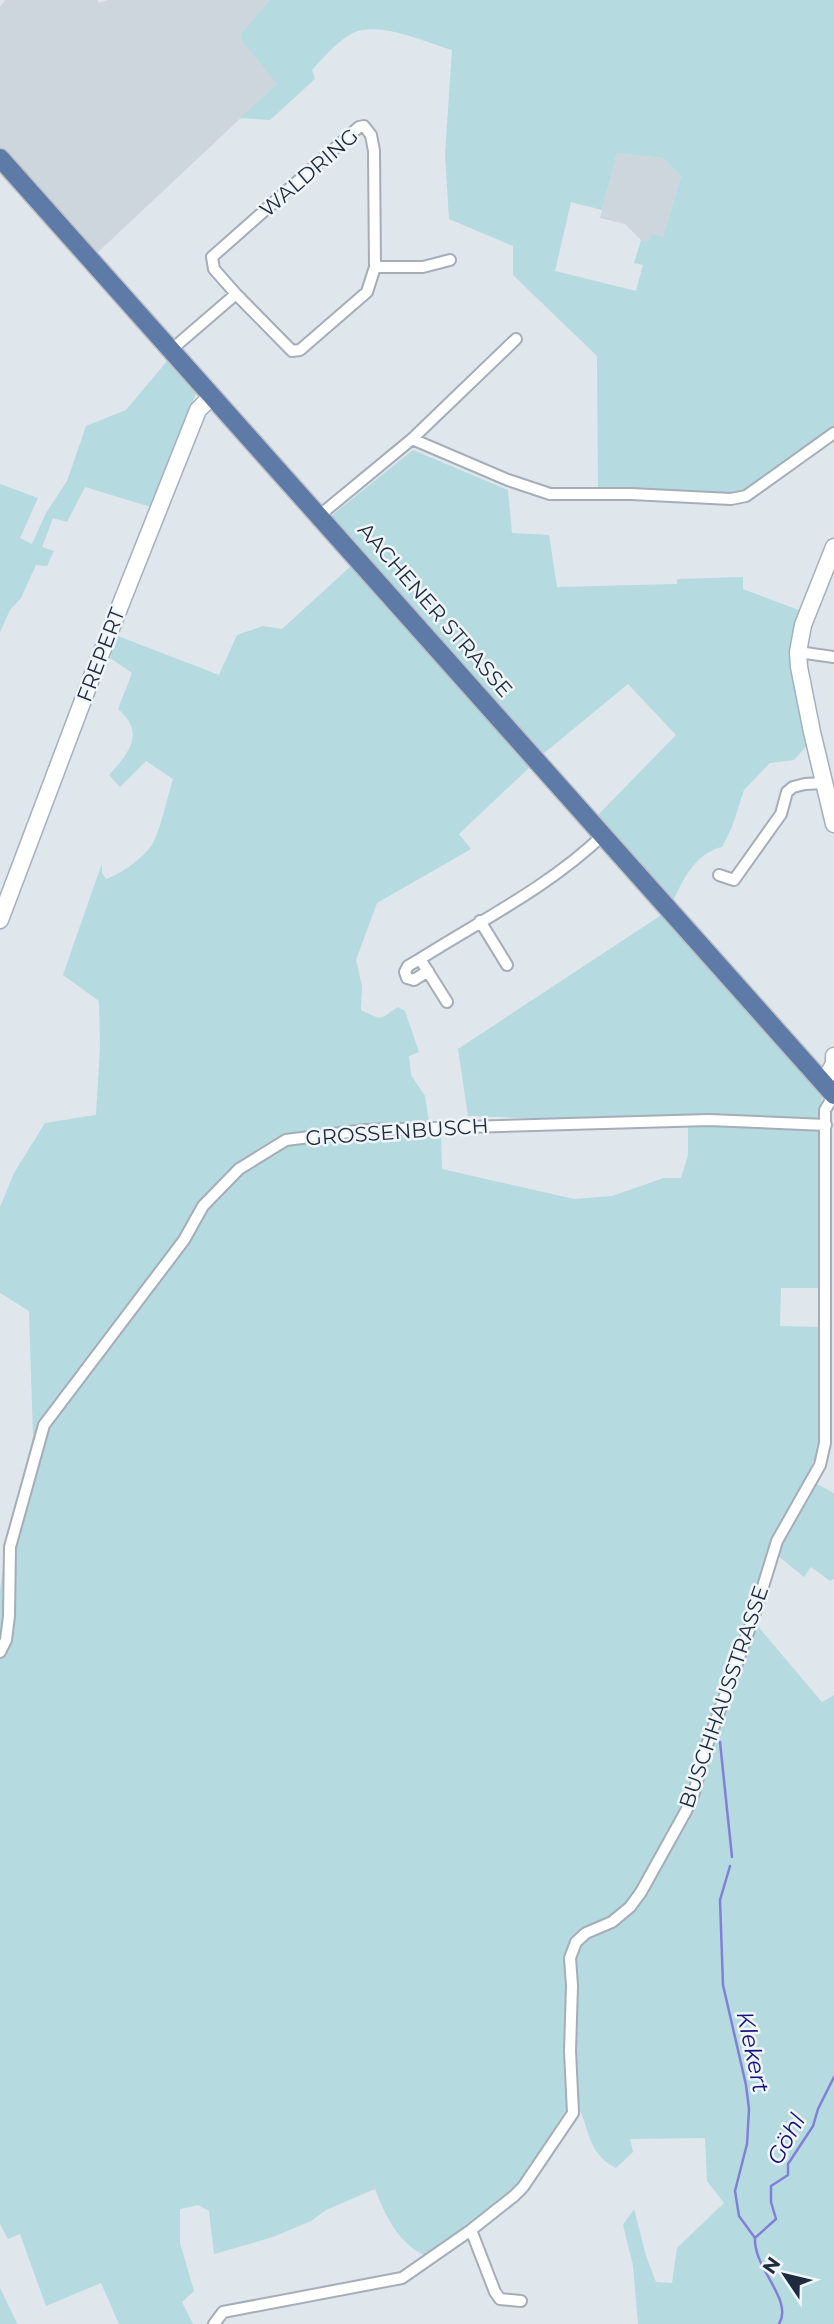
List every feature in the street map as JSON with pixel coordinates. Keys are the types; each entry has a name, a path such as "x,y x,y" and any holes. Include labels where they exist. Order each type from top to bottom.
{"main road":[{"name":"AACHENER STRASSE","path":"0,158 830,1091"}],"street":[{"name":"WALDRING","path":"359,127 367,129 371,135 374,151 375,267 367,292 300,350 292,351 214,269 212,257 359,127"},
{"path":"375,267 424,267 450,260"},
{"path":"171,351 236,294"},
{"path":"320,515 412,439 516,339"},
{"name":"FREPERT","path":"0,920 198,410 212,396"},
{"path":"412,439 509,481 550,494 631,494 731,499 746,496 834,433"},
{"path":"834,547 803,625 799,652 799,667 811,732 834,824"},
{"path":"799,652 834,657"},
{"path":"719,875 734,880 781,814 787,792 805,783 824,783"},
{"path":"428,971 414,980 407,978 405,972 408,966 544,882 575,860 603,835"},
{"path":"480,921 507,965"},
{"path":"420,959 447,1002"},
{"path":"830,1091 827,1080 834,1064 834,1055"},
{"name":"BUSCHHAUSSTRASSE","path":"214,2324 223,2312 402,2278 471,2231 523,2187 573,2113 570,1958 576,1942 586,1933 612,1922 630,1907 642,1892 686,1811 753,1619 776,1541 820,1465 825,1443 825,1110 830,1091"},
{"name":"GROSSENBUSCH","path":"0,1652 6,1640 9,1616 10,1547 44,1425 184,1240 203,1206 239,1170 262,1155 286,1140 365,1130 709,1121 826,1125"},
{"path":"471,2231 500,2299 521,2301"}],"shaded area":[{"path":"5,0 97,0 99,3 108,0 270,0 242,32 277,84 96,254 0,150 0,7"},
{"path":"270,0 834,0 834,437 742,494 598,488 597,356 513,275 513,246 449,219 445,154 452,50 396,32 373,29 355,32 328,52 312,70 315,79 270,120 240,118 277,84 241,39 242,32","holes":["617,153 663,158 681,176 663,237 651,234 649,241 641,240 634,263 643,265 636,291 555,271 571,202 602,210"]},
{"path":"617,153 663,158 681,176 663,237 649,242 641,240 625,224 600,218"},
{"path":"167,361 196,393 151,507 85,487 67,522 53,518 42,547 54,551 47,566 36,565 21,598 10,610 0,632 0,484 38,498 20,538 32,544 46,513 67,481 86,426 126,410"},
{"path":"413,450 508,490 512,533 549,535 557,587 677,584 677,579 743,577 743,589 804,612 809,743 794,760 770,763 744,790 732,827 722,847 697,861 672,903 597,816 676,735 628,684 543,754 331,516"},
{"path":"351,566 530,767 459,834 471,849 377,903 356,960 362,986 361,1010 381,1018 398,1007 405,1011 419,1052 409,1056 411,1075 425,1096 429,1122 441,1134 442,1169 574,1199 612,1196 664,1178 681,1178 688,1155 688,1127 815,1125 819,1131 819,1288 781,1288 780,1326 821,1327 818,1450 773,1538 727,1685 755,1623 822,1702 834,1695 834,2324 638,2324 633,2265 623,2225 634,2209 656,2282 672,2283 677,2248 724,2203 707,2181 705,2138 630,2139 633,2152 616,2168 596,2151 581,2112 564,2113 519,2183 498,2203 426,2256 416,2251 400,2236 375,2189 273,2237 214,2254 209,2211 198,2205 180,2209 180,2243 194,2291 182,2302 193,2324 119,2324 101,2283 46,2306 20,2234 8,2239 0,2224 0,1590 7,1540 33,1436 29,1311 0,1293 0,1207 14,1173 45,1123 96,1115 100,1048 99,1001 63,975 102,863 102,873 106,879 118,874 145,854 159,828 173,779 146,761 120,787 109,775 128,751 133,735 131,726 118,709 132,673 110,658 118,636 219,675 237,635 263,626 282,629"},
{"path":"663,914 823,1090 819,1118 689,1124 468,1116 458,1049"},
{"path":"815,1483 834,1493 834,1579 830,1581 811,1567 804,1577 777,1555 783,1539"},
{"path":"0,2288 17,2323 18,2324 0,2324"}],"waterway":[{"name":"Klekert","path":"720,1742 732,1857"},
{"name":"Klekert","path":"730,1866 720,1900 723,1985 749,2109 747,2144 735,2191 739,2216 755,2238"},
{"name":"Göhl","path":"779,2324 781,2305 760,2261 755,2238 776,2219 771,2202 771,2186 788,2175 788,2164 813,2126 818,2109 834,2077"}]}
